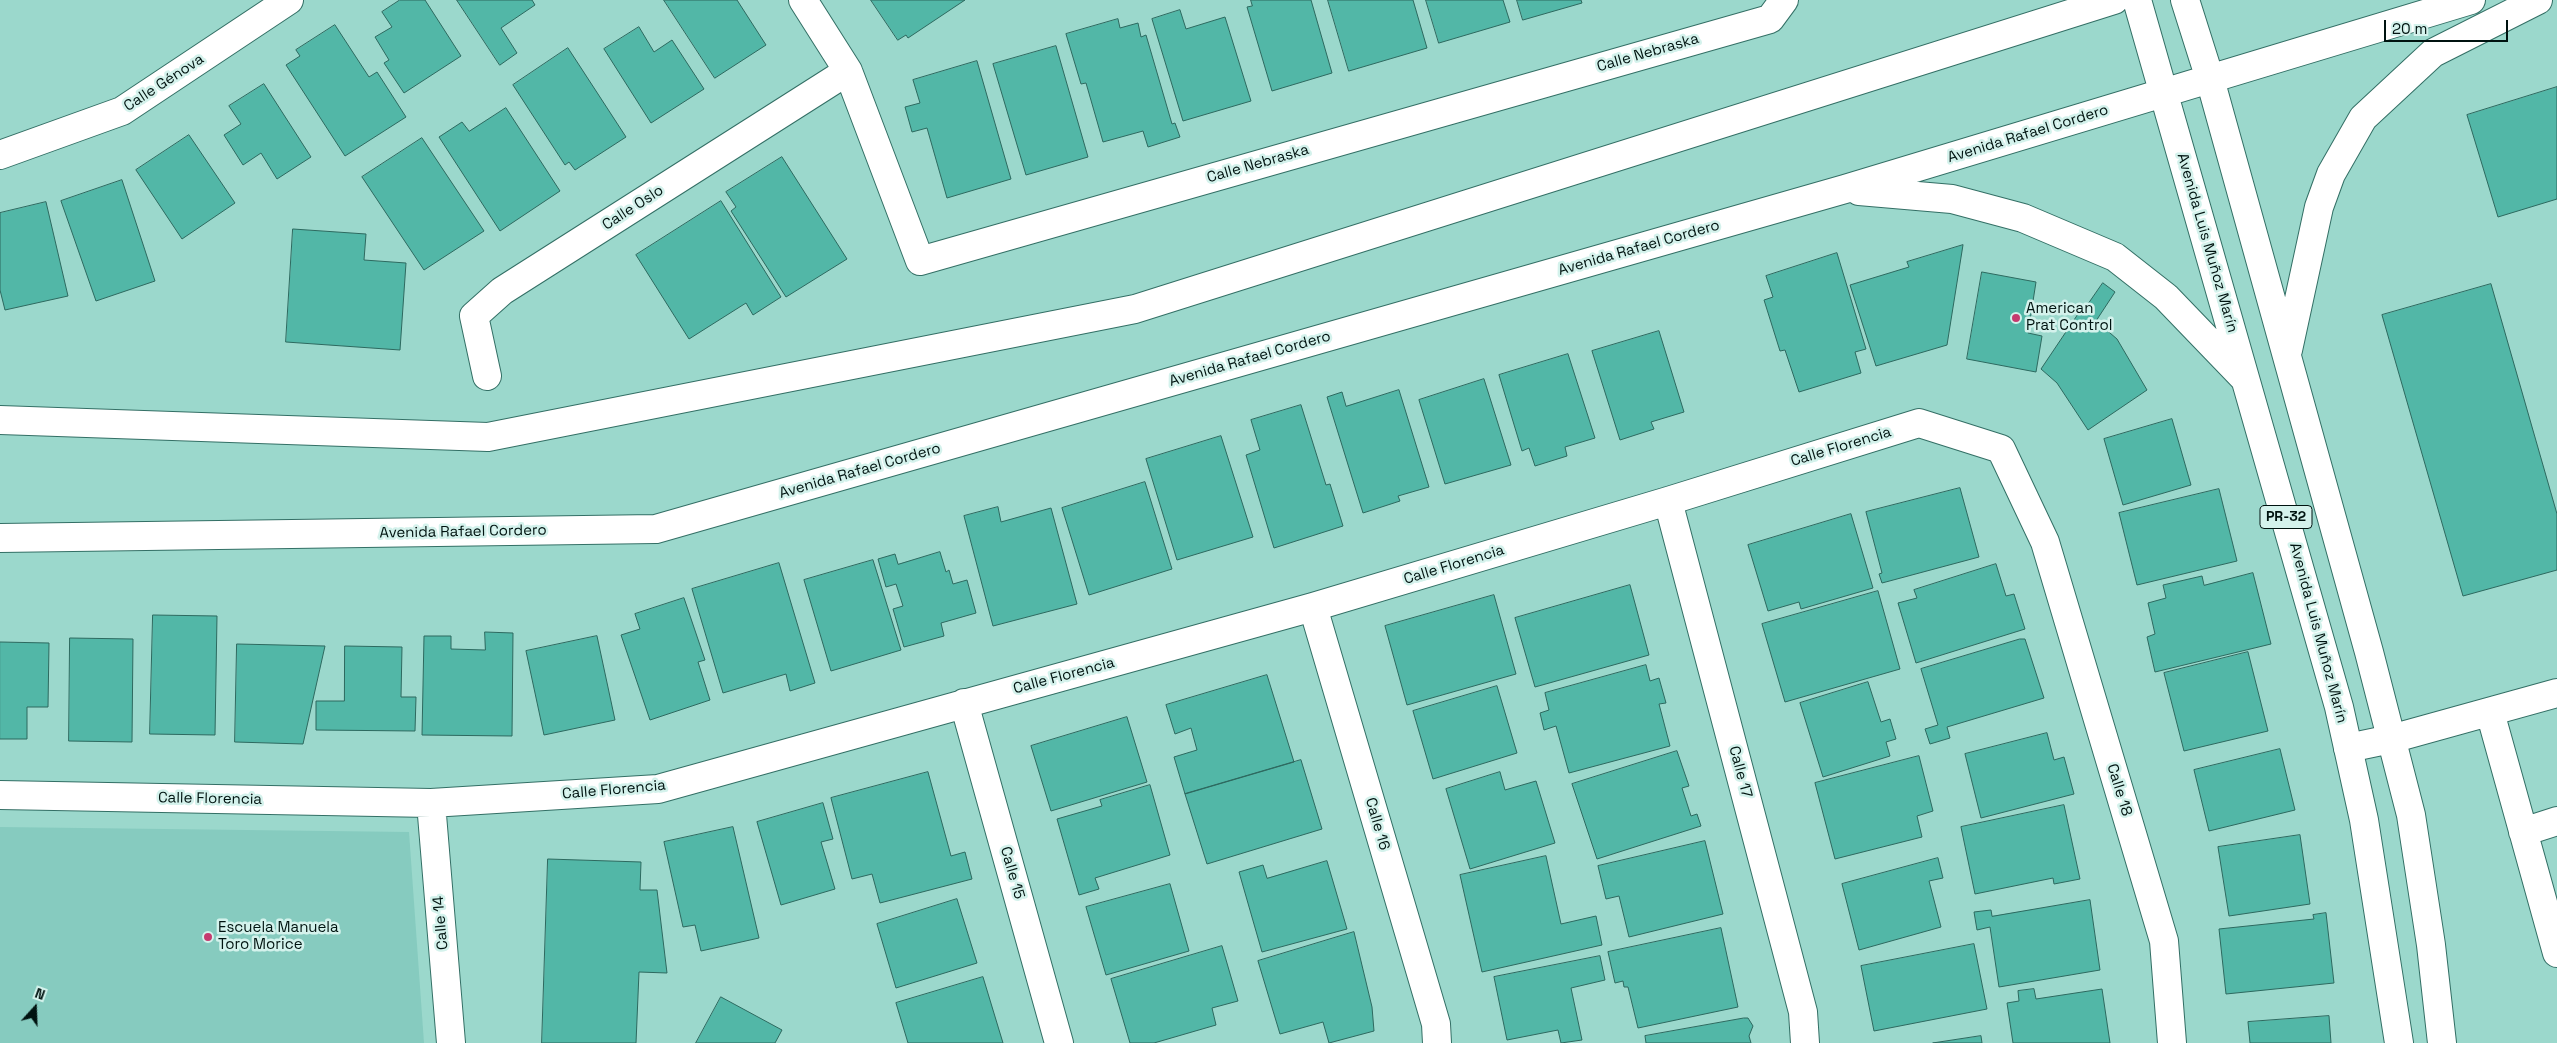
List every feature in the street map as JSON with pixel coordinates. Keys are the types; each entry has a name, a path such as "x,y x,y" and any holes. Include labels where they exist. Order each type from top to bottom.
{"main road":[{"name":"Calle Génova","path":"0,155 122,112 289,0"},
{"path":"803,0 848,71"},
{"name":"Calle Nebraska","path":"848,71 920,261 1770,18 1784,0"},
{"path":"0,420 488,437 1116,313 1135,309 2114,0"},
{"name":"Avenida Luis Muñoz Marín","path":"2137,0 2339,707 2382,926 2399,1043"},
{"name":"PR-32","path":"2185,0 2210,79 2287,356 2411,816 2431,945 2442,1043"},
{"name":"Avenida Rafael Cordero","path":"0,538 656,529 1845,189 2471,0"},
{"path":"2287,356 2319,207 2331,174 2363,118 2433,53 2538,0"},
{"name":"Calle Oslo","path":"487,376 474,316 502,291 848,71"},
{"path":"1845,189 1952,199 2024,218 2115,257 2166,297 2246,380"},
{"name":"Calle Florencia","path":"0,795 431,803 658,789 1313,607 1668,501 1919,423 2001,448 2045,542"},
{"name":"Calle 17","path":"1668,501 1804,1012 1804,1043"},
{"name":"Calle 18","path":"2045,542 2164,941 2172,1043"},
{"name":"Calle 16","path":"1313,607 1436,1024 1437,1043"},
{"path":"2348,748 2557,693"},
{"name":"Calle 15","path":"964,703 1060,1043"},
{"path":"2490,712 2557,953"},
{"name":"Calle 14","path":"431,803 451,1043"},
{"path":"2523,832 2557,821"}],"shaded area":[{"name":"Escuela Manuela Toro Morice","path":"0,827 409,832 424,1043 0,1043"}],"building":[{"path":"400,0 425,0 461,56 404,93 384,63 389,60 375,37 392,27 382,12"},
{"path":"457,0 532,0 535,5 501,28 517,53 500,65"},
{"path":"664,0 737,0 766,45 715,78"},
{"path":"871,0 965,0 908,38 906,35 898,40"},
{"path":"1251,0 1311,0 1332,73 1272,91 1247,7 1252,6"},
{"path":"1328,0 1413,0 1427,48 1349,71"},
{"path":"1426,0 1503,0 1510,22 1439,43"},
{"path":"1517,0 1581,0 1582,3 1523,20"},
{"path":"1180,10 1186,29 1225,17 1251,101 1183,121 1152,19"},
{"path":"1118,19 1120,28 1138,23 1141,37 1146,35 1172,124 1175,123 1180,137 1148,147 1143,131 1103,142 1086,83 1081,84 1066,34"},
{"path":"335,25 369,77 377,72 406,117 345,156 286,65 300,56 296,50"},
{"path":"639,27 654,52 672,40 704,89 651,123 604,49"},
{"path":"1056,46 1088,157 1026,175 993,64"},
{"path":"568,48 626,137 575,170 569,162 565,165 513,85"},
{"path":"977,61 1011,179 947,198 927,128 912,132 905,107 920,103 913,80"},
{"path":"264,84 311,157 277,179 261,153 243,165 224,135 241,124 229,106"},
{"path":"2557,87 2557,199 2498,217 2467,115"},
{"path":"506,108 560,191 500,231 439,137 462,122 469,131"},
{"path":"189,135 235,203 182,239 136,170"},
{"path":"422,138 484,231 424,270 362,177"},
{"path":"782,157 847,259 786,297 731,211 736,207 726,192"},
{"path":"122,180 155,281 96,301 61,201"},
{"path":"721,201 781,297 753,315 746,303 689,339 636,255"},
{"path":"46,202 68,296 5,310 0,290 0,213"},
{"path":"293,229 366,234 364,260 406,263 400,350 286,342"},
{"path":"1963,245 1947,345 1876,366 1850,285 1909,267 1907,262"},
{"path":"1837,253 1866,349 1855,352 1861,373 1799,392 1785,350 1780,351 1764,300 1773,297 1766,276"},
{"path":"1982,272 2036,282 2028,333 2042,336 2036,372 1967,359"},
{"path":"2103,283 2115,292 2096,321 2117,339 2147,390 2088,430 2057,383 2041,369 2082,308 2084,309"},
{"path":"2491,284 2557,514 2557,570 2463,596 2382,315"},
{"path":"1659,331 1684,412 1651,422 1654,429 1620,440 1592,351"},
{"path":"1568,354 1595,438 1565,447 1567,456 1535,466 1529,448 1522,451 1499,375"},
{"path":"1484,379 1511,465 1445,484 1419,400"},
{"path":"1399,390 1429,487 1398,496 1400,501 1363,513 1327,397 1342,392 1346,406"},
{"path":"1301,405 1326,485 1330,484 1343,526 1274,548 1246,455 1260,450 1251,420"},
{"path":"2172,419 2191,485 2123,505 2104,439"},
{"path":"1221,436 1253,537 1177,560 1146,459"},
{"path":"1145,482 1172,569 1089,595 1062,508"},
{"path":"1960,488 1979,557 1882,583 1879,574 1882,573 1866,512"},
{"path":"2219,489 2237,561 2137,585 2119,513"},
{"path":"998,507 1001,522 1051,508 1077,604 993,626 964,516"},
{"path":"1851,514 1873,588 1801,609 1799,602 1768,611 1748,545"},
{"path":"940,552 946,572 949,570 953,584 967,580 976,613 941,623 944,636 904,647 893,609 903,606 896,584 886,587 878,559 895,554 898,564"},
{"path":"873,560 901,650 831,671 804,580"},
{"path":"779,563 815,683 790,691 786,674 723,693 692,589"},
{"path":"1996,564 2006,596 2014,594 2025,629 1916,663 1898,603 1917,598 1914,590"},
{"path":"2253,573 2271,644 2155,672 2147,637 2155,634 2148,603 2166,598 2163,585 2202,576 2204,585"},
{"path":"1630,585 1649,655 1535,687 1515,618"},
{"path":"1878,591 1900,669 1785,702 1762,624"},
{"path":"1494,595 1516,674 1407,705 1385,626"},
{"path":"684,598 705,660 698,662 710,700 650,720 621,635 640,629 635,614"},
{"path":"153,615 217,616 215,735 150,734"},
{"path":"485,632 513,633 512,736 422,735 424,636 451,636 451,649 485,650"},
{"path":"597,636 615,720 544,735 526,651"},
{"path":"70,638 133,639 132,742 69,741"},
{"path":"2025,639 2044,698 1947,727 1950,738 1930,744 1925,729 1938,725 1921,669"},
{"path":"0,642 49,643 48,707 27,707 27,739 0,739"},
{"path":"237,644 325,646 303,744 235,742"},
{"path":"345,646 402,647 401,697 416,697 415,731 316,730 316,701 344,701"},
{"path":"2248,652 2268,731 2184,751 2164,673"},
{"path":"1646,665 1650,681 1659,678 1666,703 1659,704 1670,746 1569,773 1556,726 1544,730 1540,713 1549,710 1545,693"},
{"path":"1267,675 1294,762 1185,794 1174,757 1197,750 1191,728 1175,734 1166,705"},
{"path":"1868,682 1881,722 1890,719 1896,739 1886,742 1890,756 1823,777 1800,703"},
{"path":"1497,686 1517,753 1433,779 1413,711"},
{"path":"1127,717 1147,782 1051,811 1031,746"},
{"path":"2047,733 2054,760 2064,757 2074,794 1981,818 1965,754"},
{"path":"2280,749 2295,810 2209,831 2194,770"},
{"path":"1677,751 1689,786 1682,788 1691,816 1697,814 1701,826 1597,859 1572,784"},
{"path":"1919,756 1933,811 1917,816 1922,837 1835,859 1815,783"},
{"path":"1301,760 1322,829 1207,864 1185,794"},
{"path":"928,772 951,856 965,852 972,879 880,903 872,874 852,879 831,798"},
{"path":"1500,772 1505,790 1536,781 1555,843 1470,869 1446,789"},
{"path":"1150,785 1170,855 1095,878 1099,889 1079,895 1057,819 1102,806 1100,800"},
{"path":"823,803 833,839 821,842 835,889 781,905 757,822"},
{"path":"2064,805 2080,879 2054,884 2053,878 1975,894 1961,827"},
{"path":"733,827 759,938 701,951 695,925 683,927 664,842"},
{"path":"2300,835 2310,904 2229,916 2218,847"},
{"path":"1705,841 1723,914 1629,937 1619,896 1606,899 1598,866"},
{"path":"1546,856 1561,924 1596,916 1602,945 1482,972 1460,875"},
{"path":"1938,858 1943,878 1929,881 1941,927 1859,950 1842,884"},
{"path":"548,859 641,862 640,890 657,890 667,973 639,972 636,1043 542,1043"},
{"path":"1327,861 1347,929 1262,952 1239,872 1263,865 1267,878"},
{"path":"1170,884 1189,951 1106,975 1086,907"},
{"path":"957,899 977,963 896,988 877,924"},
{"path":"2090,900 2100,970 1999,987 1990,927 1977,930 1974,912 1991,910 1992,916"},
{"path":"2326,913 2334,983 2226,994 2219,929 2314,919 2313,915"},
{"path":"1721,928 1738,1007 1638,1028 1628,987 1624,987 1623,981 1615,983 1608,952"},
{"path":"1354,932 1372,1007 1374,1031 1329,1043 1323,1022 1280,1034 1258,961"},
{"path":"1974,944 1987,1009 1874,1031 1861,966"},
{"path":"1222,946 1238,1001 1212,1008 1216,1025 1154,1043 1130,1043 1111,979"},
{"path":"1600,956 1605,980 1571,988 1582,1040 1561,1043 1558,1030 1507,1040 1494,977"},
{"path":"983,977 1003,1043 908,1043 896,1003"},
{"path":"2034,989 2036,999 2102,989 2110,1043 2013,1043 2007,1003 2019,1001 2018,991"},
{"path":"721,997 782,1030 775,1043 696,1043"},
{"path":"2329,1016 2331,1043 2250,1043 2248,1022"},
{"path":"1748,1018 1753,1026 1749,1036 1751,1043 1646,1043 1645,1036"},
{"path":"1981,1036 1982,1043 1933,1043"}],"place":[{"name":"American Prat Control","path":"2016,318"},
{"name":"Escuela Manuela Toro Morice","path":"208,937"}]}
